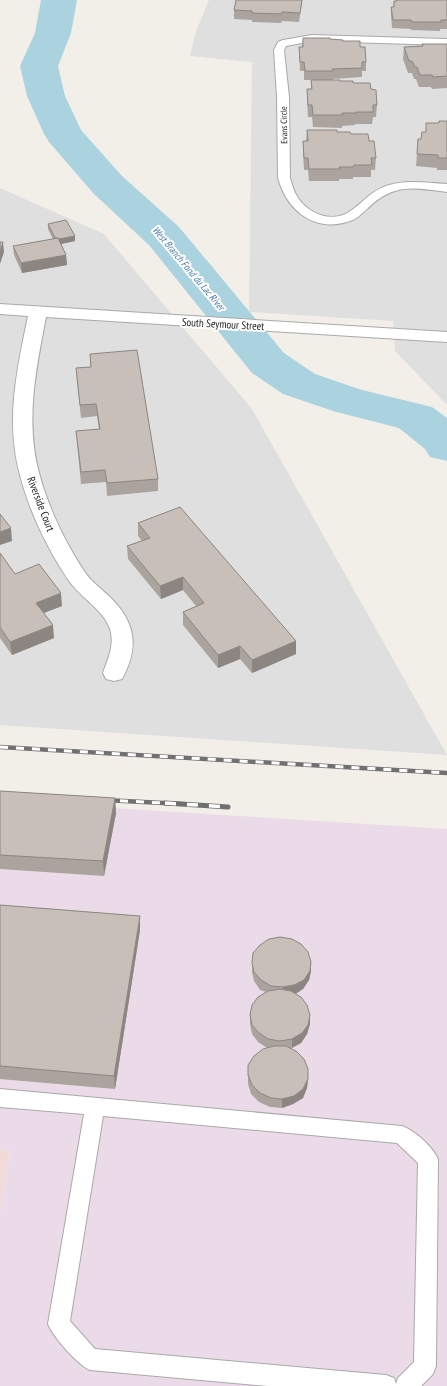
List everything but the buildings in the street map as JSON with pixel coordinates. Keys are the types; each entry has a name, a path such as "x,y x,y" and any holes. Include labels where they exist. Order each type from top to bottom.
{"street":[{"name":"South Seymour Street","path":"0,309 169,321 447,337"},
{"name":"Riverside Court","path":"38,312 24,375 21,402 22,440 26,462 38,502 57,542 78,577 117,618 124,640 114,674"}],"lane":[{"name":"Evans Circle","path":"447,42 318,38 292,40 282,44 279,50 283,97 284,178 291,198 300,209 317,218 339,220 352,216 371,199 392,188 413,186 447,188"},
{"path":"0,1098 402,1135 428,1159 425,1366 406,1386"},
{"path":"95,1107 59,1324 90,1359 386,1386"}],"shaded area":[{"path":"209,0 447,0 447,405 395,351 393,321 249,312 252,62 190,56 196,31"},
{"path":"0,188 104,234 252,409 447,755 0,725"},
{"path":"0,801 447,829 447,1386 0,1386 0,1211 10,1151 0,1150"},
{"path":"0,1150 10,1151 0,1211"}],"waterway":[{"name":"West Branch Fond du Lac River","path":"59,0 53,33 39,66 46,96 63,134 108,185 164,236 268,363 299,384 349,401 415,417 443,439 447,446"}],"railway":[{"path":"0,747 447,773"},
{"path":"104,800 172,803"},
{"path":"165,803 172,803"},
{"path":"172,803 183,804"},
{"path":"172,803 228,807"}]}
